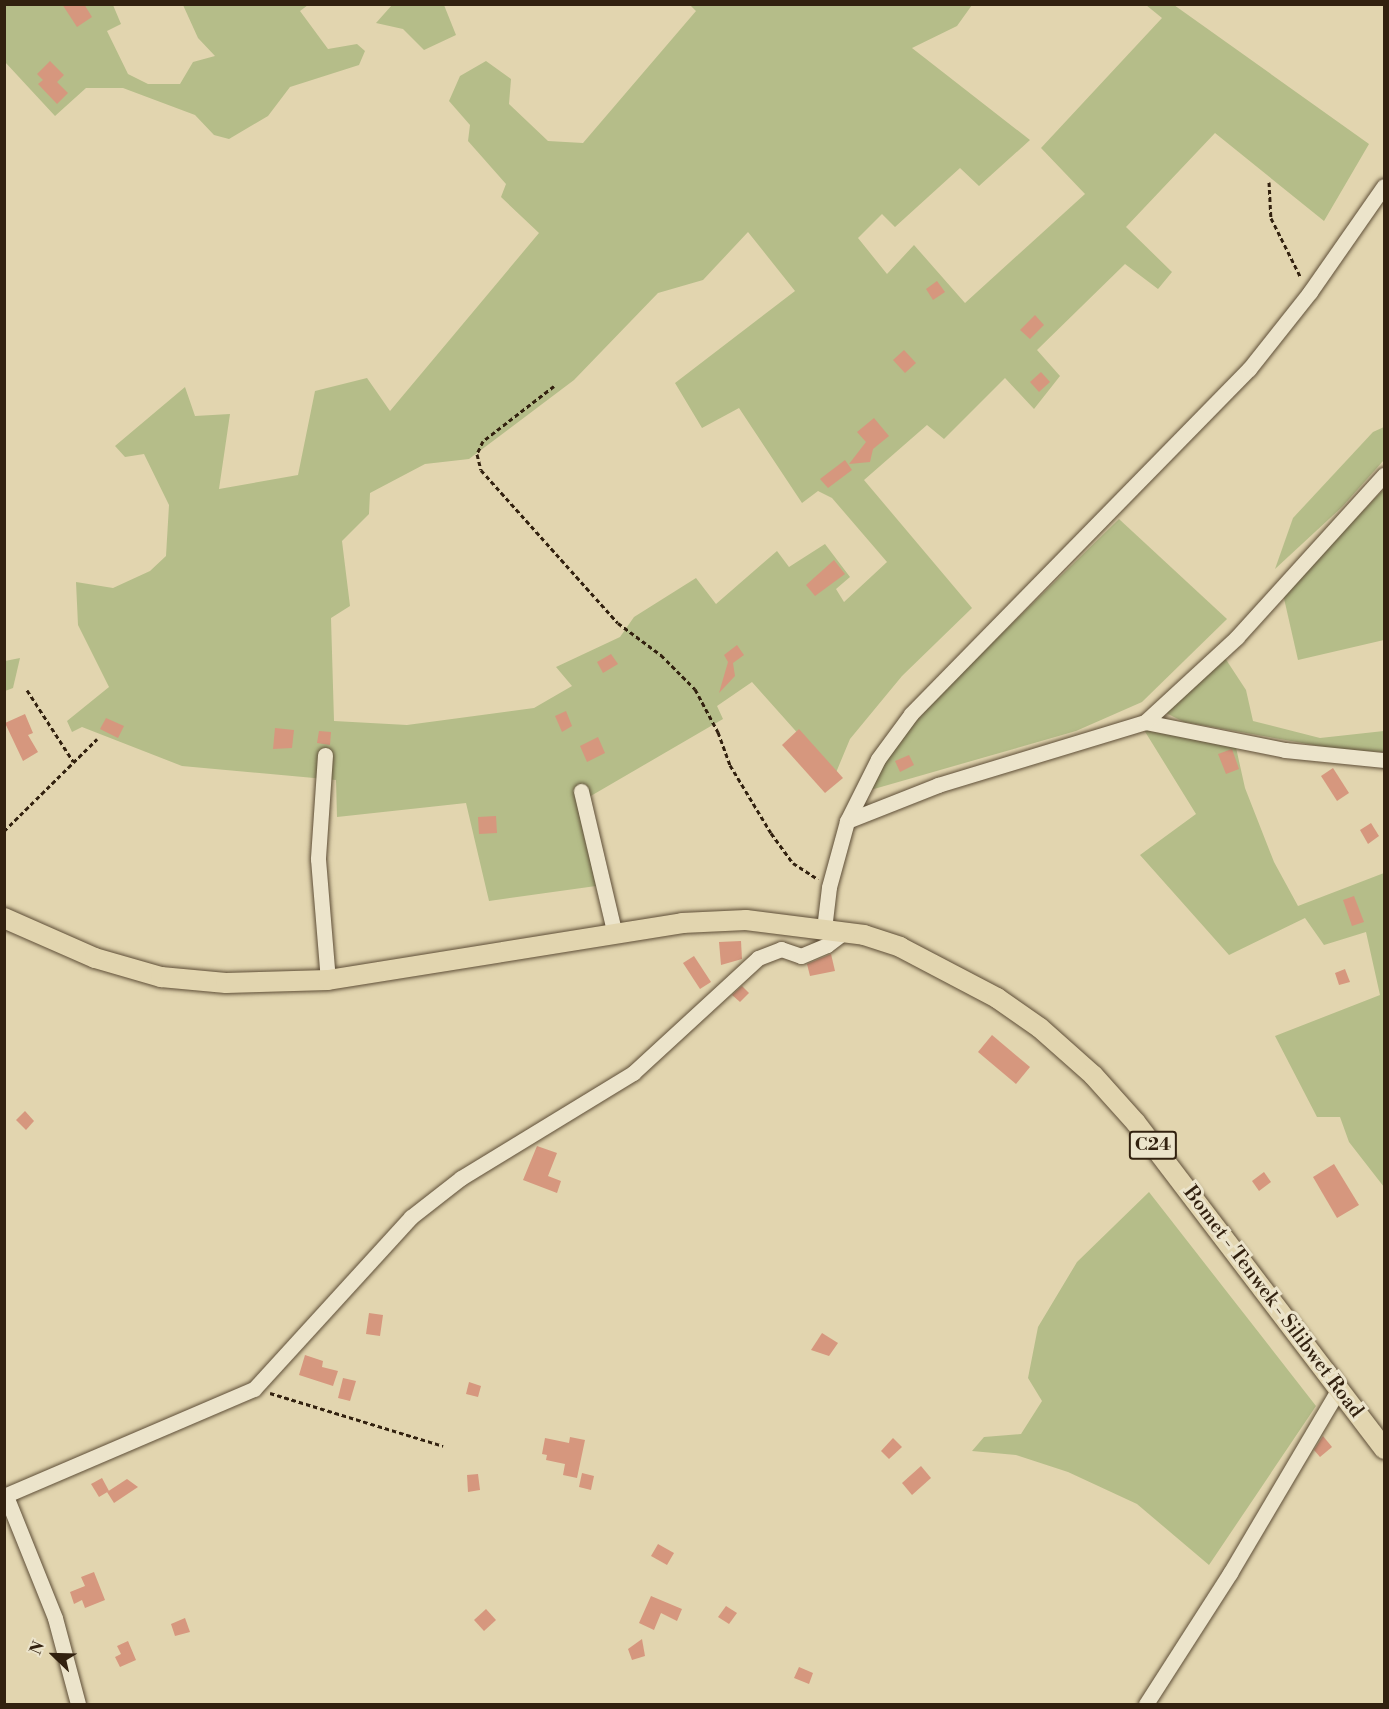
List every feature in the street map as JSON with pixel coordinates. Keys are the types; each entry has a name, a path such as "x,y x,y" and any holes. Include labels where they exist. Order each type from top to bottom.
{"main road":[{"name":"C24","path":"4,918 95,958 162,977 226,983 328,980 459,961 614,931 746,920 844,932"},
{"name":"Bomet - Tenwek - Silibwet Road","path":"844,932 900,947 997,998 1040,1028 1093,1075 1136,1123 1384,1449"}],"street":[{"path":"824,929 829,887 848,821 878,759 911,714 1249,369 1310,292 1384,186"},
{"path":"848,821 938,785 1145,722 1237,637 1384,475"},
{"path":"1145,722 1285,750 1384,760"},
{"path":"325,755 318,859 328,980"},
{"path":"581,791 614,931"},
{"path":"78,1704 55,1618 5,1496 254,1389 411,1216 461,1178 633,1073 758,958 781,949 801,956 827,945 844,932"},
{"path":"1146,1704 1230,1574 1339,1389"}],"path":[{"path":"1269,182 1271,218 1292,265 1310,292"},
{"path":"554,386 542,399 483,441 477,454 481,470 618,622 660,655 695,689 718,732 730,765 771,833 794,863 829,887"},
{"path":"27,690 73,761"},
{"path":"4,831 97,739"},
{"path":"254,1389 443,1446"}],"green space":[{"path":"5,4 113,5 121,24 107,31 128,74 148,84 180,84 193,62 215,56 198,38 183,5 308,5 300,11 328,49 357,44 365,51 359,65 290,87 268,116 229,139 214,135 195,115 123,88 86,88 55,116 5,62"},
{"path":"392,5 444,5 456,35 424,50 403,29 376,23"},
{"path":"690,5 972,5 957,26 912,48 1030,140 979,186 960,168 895,227 882,214 858,238 887,274 914,245 965,303 1085,194 1041,148 1162,18 1146,5 1174,5 1369,144 1324,221 1215,133 1126,227 1172,272 1158,289 1125,264 1037,350 1060,376 1034,409 1005,378 944,439 927,425 864,480 972,608 902,676 850,739 835,775 752,682 717,706 723,719 577,804 596,886 489,901 466,803 337,817 336,780 182,766 82,727 72,732 67,721 109,687 78,625 76,582 113,588 150,571 166,556 169,505 144,454 125,457 115,446 185,387 195,416 230,414 219,489 298,475 315,391 367,378 390,411 539,233 501,197 506,184 468,141 470,125 449,101 460,76 486,61 511,79 509,104 548,141 583,143 696,11","holes":["748,232 795,291 675,383 702,428 739,408 802,503 818,491 832,498 887,562 844,602 836,589 850,577 825,544 789,567 777,551 716,604 696,578 634,617 620,637 556,667 572,686 534,708 407,725 334,721 331,618 350,606 342,541 369,514 370,493 425,464 469,459 574,380 658,293 703,280"]},
{"path":"1384,427 1384,460 1342,507 1275,569 1293,518 1373,432"},
{"path":"1384,489 1384,640 1298,660 1283,594"},
{"path":"1119,519 1227,619 1142,702 1076,731 867,791 891,750 942,692"},
{"path":"20,658 13,688 5,691 5,661"},
{"path":"1225,658 1246,690 1253,721 1320,738 1384,731 1384,752 1342,750 1184,722 1164,712"},
{"path":"1144,730 1235,743 1245,788 1274,862 1298,906 1384,873 1384,1187 1349,1142 1340,1117 1317,1117 1275,1036 1380,995 1366,932 1324,945 1305,918 1229,955 1140,855 1196,814"},
{"path":"1149,1192 1316,1406 1209,1565 1137,1504 1068,1472 1016,1455 972,1451 984,1437 1021,1434 1042,1401 1028,1378 1038,1327 1077,1262"}],"building":[{"path":"62,4 84,4 92,17 77,27"},
{"path":"50,61 64,75 57,82 68,93 57,104 38,84 43,80 37,74"},
{"path":"937,281 945,292 933,300 926,289"},
{"path":"1035,315 1044,325 1030,339 1020,330"},
{"path":"904,350 916,363 905,373 893,360"},
{"path":"1041,372 1050,382 1039,392 1030,382"},
{"path":"874,418 889,436 873,449 870,462 849,464 866,442 857,432"},
{"path":"845,460 852,470 828,488 820,479"},
{"path":"834,560 845,574 815,596 806,585"},
{"path":"737,645 744,655 733,663 735,676 719,693 728,662 724,655"},
{"path":"611,654 618,664 603,673 597,662"},
{"path":"566,711 572,726 562,732 555,716"},
{"path":"25,714 33,733 28,735 38,752 23,761 5,723"},
{"path":"106,718 124,726 118,738 100,729"},
{"path":"275,728 294,730 292,748 273,749"},
{"path":"799,729 843,778 825,793 782,745"},
{"path":"319,731 331,732 330,745 317,743"},
{"path":"598,737 605,753 587,762 580,746"},
{"path":"1232,749 1239,769 1226,774 1218,754"},
{"path":"909,755 914,765 900,772 895,761"},
{"path":"1333,768 1349,793 1337,801 1321,776"},
{"path":"496,816 497,833 479,834 478,817"},
{"path":"1371,823 1379,836 1368,844 1360,830"},
{"path":"1354,896 1364,922 1352,926 1343,900"},
{"path":"741,941 742,959 721,965 719,942"},
{"path":"831,954 835,971 810,976 807,964"},
{"path":"694,956 711,982 700,989 683,963"},
{"path":"1345,969 1350,982 1339,985 1335,973"},
{"path":"742,986 749,993 740,1002 732,995"},
{"path":"992,1035 1030,1067 1016,1084 978,1052"},
{"path":"25,1111 34,1121 26,1130 16,1120"},
{"path":"537,1146 557,1153 548,1176 561,1181 557,1193 523,1180"},
{"path":"1334,1164 1359,1205 1337,1218 1313,1177"},
{"path":"1264,1172 1271,1182 1259,1191 1252,1181"},
{"path":"369,1313 383,1315 380,1336 366,1334"},
{"path":"822,1333 838,1343 829,1356 811,1350"},
{"path":"305,1355 323,1361 322,1367 338,1371 333,1386 299,1375"},
{"path":"343,1378 356,1381 350,1401 338,1398"},
{"path":"469,1382 481,1386 478,1397 466,1394"},
{"path":"1323,1436 1332,1447 1320,1457 1314,1450"},
{"path":"570,1437 585,1440 577,1478 563,1475 565,1464 546,1460 547,1455 542,1454 545,1438 569,1443"},
{"path":"893,1438 902,1447 889,1459 881,1451"},
{"path":"921,1466 931,1478 912,1495 902,1483"},
{"path":"582,1473 594,1476 591,1490 579,1487"},
{"path":"478,1474 480,1490 468,1492 467,1475"},
{"path":"102,1478 109,1491 99,1497 91,1484"},
{"path":"127,1479 138,1487 114,1503 107,1492"},
{"path":"658,1544 674,1553 667,1565 651,1556"},
{"path":"94,1572 105,1600 85,1608 82,1600 74,1604 70,1592 85,1586 81,1577"},
{"path":"651,1596 682,1609 677,1621 661,1613 654,1630 639,1623"},
{"path":"726,1606 737,1613 729,1624 718,1617"},
{"path":"486,1609 496,1620 484,1631 474,1620"},
{"path":"185,1618 190,1632 175,1636 171,1624"},
{"path":"642,1639 645,1656 632,1660 628,1649"},
{"path":"128,1641 136,1660 120,1667 115,1657 121,1654 117,1646"},
{"path":"799,1667 813,1673 809,1684 794,1678"}]}
